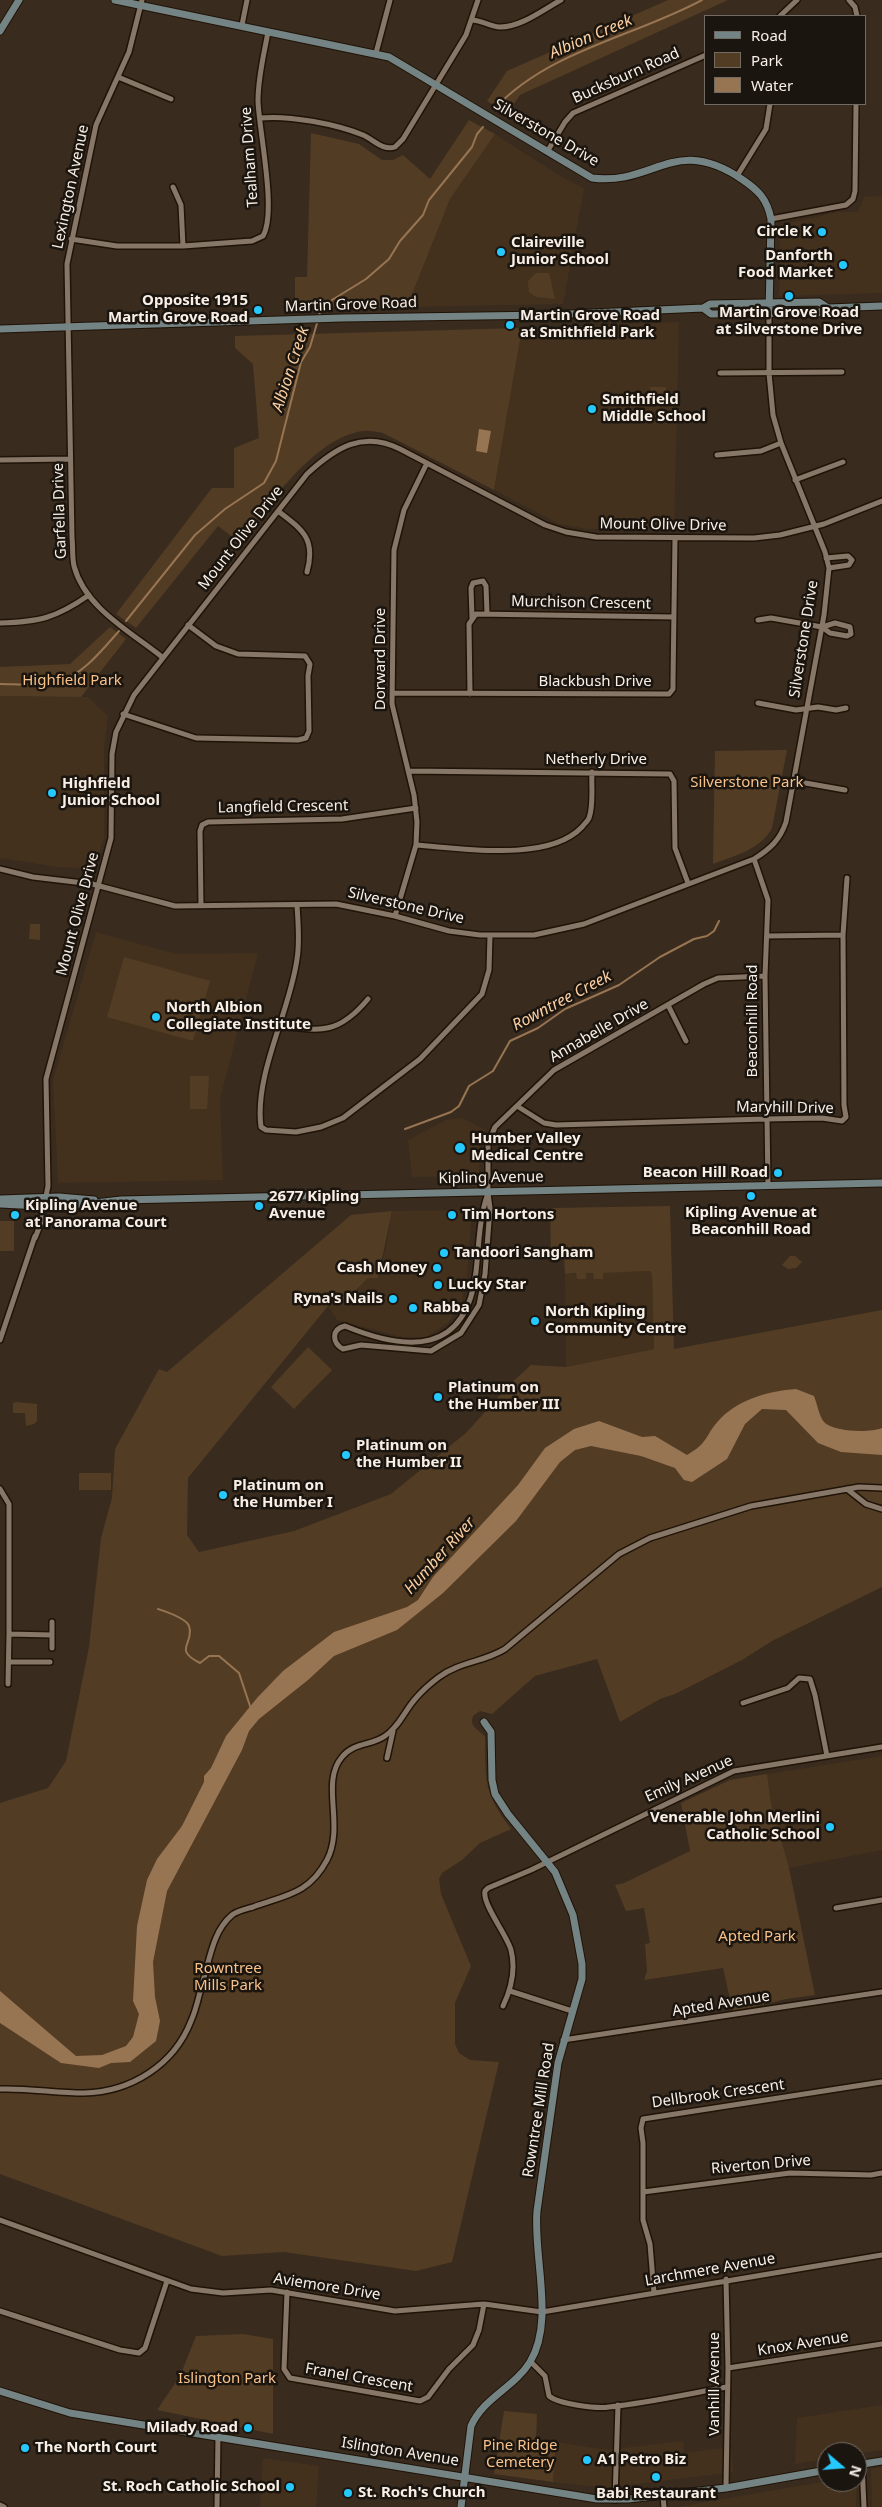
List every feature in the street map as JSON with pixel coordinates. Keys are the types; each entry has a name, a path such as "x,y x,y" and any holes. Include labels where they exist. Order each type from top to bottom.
{"main road":[{"path":"0,31 19,0"},
{"name":"Silverstone Drive","path":"115,0 141,3 268,32 376,53 402,63 592,178 606,180 620,178 670,163 694,159 716,164 760,192 769,208 771,219 769,313"},
{"name":"Martin Grove Road","path":"0,329 332,318 547,315 703,308 710,304 819,302 828,308"},
{"name":"Martin Grove Road","path":"703,308 711,314 818,313 828,308 882,306"},
{"name":"Kipling Avenue","path":"0,1204 44,1207 100,1201 882,1183"},
{"name":"Kipling Avenue","path":"0,1199 46,1197 100,1201"},
{"name":"Rowntree Mill Road","path":"461,2507 471,2426 474,2419 488,2401 516,2378 530,2361 540,2338 542,2312 536,2226 563,2040 582,1979 581,1954 573,1915 554,1872 508,1814 495,1794 492,1780 490,1732 484,1722"},
{"name":"Islington Avenue","path":"0,2392 70,2413 583,2497 614,2500 663,2496 726,2488 817,2472"},
{"path":"867,2463 882,2460"}],"street":[{"path":"242,25 247,0"},
{"path":"376,53 390,0"},
{"path":"260,118 284,117 358,134 389,149 399,144 466,35 478,0"},
{"path":"472,20 499,27 506,26 561,0"},
{"path":"781,15 797,0"},
{"path":"850,0 856,7 857,15"},
{"name":"Lexington Avenue","path":"68,327 67,264 96,125 133,40 141,3"},
{"name":"Tealham Drive","path":"71,239 117,246 183,246 252,242 263,236 268,204 259,85 268,32"},
{"name":"Bucksburn Road","path":"547,152 565,122 573,113 704,56"},
{"path":"118,77 171,99"},
{"path":"737,176 766,129 770,105"},
{"path":"771,219 846,205 853,199 856,105"},
{"path":"173,187 181,205 183,246"},
{"name":"Silverstone Drive","path":"0,869 99,886 161,903 202,906 345,905 449,931 490,935 534,935 571,929 754,858 770,848 782,833 794,781 822,626 829,568 781,443 773,415 769,373 769,313"},
{"name":"Garfella Drive","path":"68,327 74,565 88,595 104,612 162,657"},
{"path":"720,373 842,372"},
{"name":"Mount Olive Drive","path":"46,1197 46,1079 111,838 112,754 116,732 134,694 307,474 320,462 356,442 380,440 554,528 596,537 761,538 824,524 882,501"},
{"path":"717,454 760,451 781,443"},
{"path":"0,460 70,458"},
{"path":"795,480 844,462"},
{"name":"Dorward Drive","path":"395,916 416,845 416,808 394,722 392,694 394,550 404,510 427,463"},
{"path":"278,511 296,525 308,541 311,558 307,572"},
{"name":"Blackbush Drive","path":"392,694 666,696 673,689 674,538"},
{"path":"826,558 848,556 852,559 849,565 829,568"},
{"path":"470,694 469,624 472,618 471,588 478,581 483,581 486,586 487,613"},
{"path":"0,624 34,622 48,619 88,595"},
{"name":"Murchison Crescent","path":"472,618 476,614 487,613 674,617"},
{"path":"758,620 772,618 822,626 835,623 850,626 852,632 846,636 830,633 822,626"},
{"path":"123,714 196,738 298,740 306,738 310,731 308,676 310,668 305,656 238,654 216,646 188,625"},
{"path":"758,704 796,710 836,710 846,708"},
{"name":"Netherly Drive","path":"408,771 665,773 673,776 675,848 688,883"},
{"path":"416,845 487,850 526,849 554,843 577,832 589,819 592,772"},
{"path":"794,781 846,790"},
{"name":"Langfield Crescent","path":"202,906 200,831 202,825 208,822 342,819 416,808"},
{"name":"Beaconhill Road","path":"754,858 767,892 765,976 768,1186"},
{"name":"Maryhill Drive","path":"517,1106 544,1123 556,1125 766,1118 822,1118 842,1121 846,1117 844,1105 843,935 847,878"},
{"path":"297,905 297,960 263,1088 259,1115 261,1128 266,1130 296,1132 321,1127 343,1118 420,1059 476,1003 487,983 490,935"},
{"path":"767,936 843,935"},
{"name":"Annabelle Drive","path":"488,1192 488,1144 491,1135 496,1127 554,1070 704,984 718,978 765,976"},
{"path":"280,1025 315,1030 336,1027 354,1016 368,999"},
{"path":"668,1005 686,1041"},
{"path":"488,1192 490,1208 485,1274 479,1305 461,1333 431,1351 361,1345 343,1349 334,1341 337,1329 345,1326 396,1340 431,1341 444,1334 462,1318 470,1301 476,1273 482,1208 488,1192"},
{"path":"0,1340 35,1238 46,1197"},
{"path":"476,1273 485,1274"},
{"path":"0,1488 8,1500 8,1684"},
{"path":"387,1758 393,1731 416,1697 439,1677 459,1665 491,1656 505,1649 603,1566 633,1546 667,1532 751,1506 847,1489 882,1488"},
{"path":"847,1489 862,1502 882,1509"},
{"path":"52,1622 52,1648"},
{"path":"9,1634 52,1635"},
{"path":"9,1662 50,1662"},
{"path":"743,1703 788,1688 800,1678 810,1679 827,1756"},
{"path":"0,2089 84,2093 112,2090 138,2080 166,2060 182,2040 192,2020 217,1933 232,1914 299,1892 317,1876 328,1858 334,1837 336,1816 332,1782 338,1763 350,1749 359,1744 380,1739 393,1731"},
{"name":"Emily Avenue","path":"510,1991 514,1968 512,1952 485,1899 486,1891 734,1771 882,1747"},
{"path":"836,1908 882,1900"},
{"path":"504,2006 510,1991 572,2011"},
{"name":"Apted Avenue","path":"563,2040 882,1992"},
{"name":"Dellbrook Crescent","path":"654,2293 650,2244 643,2220 641,2123 645,2117 882,2082"},
{"name":"Riverton Drive","path":"643,2192 790,2173 871,2175 882,2173"},
{"name":"Aviemore Drive","path":"0,2220 191,2289 212,2292 258,2289 287,2292 394,2311 484,2304 542,2312"},
{"name":"Larchmere Avenue","path":"542,2312 726,2279 882,2255"},
{"name":"Vanhill Avenue","path":"726,2279 728,2368 726,2488"},
{"path":"0,2311 120,2350 139,2353 145,2348 166,2281"},
{"name":"Franel Crescent","path":"287,2292 284,2369 290,2378 420,2401 428,2397 449,2369 473,2345 479,2330 484,2304"},
{"name":"Knox Avenue","path":"728,2368 882,2344"},
{"path":"530,2361 546,2376 547,2393 552,2399 598,2407 727,2387"},
{"path":"614,2500 618,2405"},
{"path":"217,2507 218,2436"},
{"path":"862,2492 864,2507"},
{"path":"663,2496 664,2507"},
{"path":"0,2505 4,2507"}],"shaded area":[{"name":"Claireville Junior School","path":"495,134 560,176 584,188 563,304 407,307 450,199"},
{"path":"882,196 882,293 779,296 780,225 838,212 858,212 864,197"},
{"name":"Smithfield Middle School","path":"679,322 674,530 588,529 559,524 494,490 522,328"},
{"name":"Highfield Junior School","path":"0,696 88,697 108,716 104,747 104,838 94,869 58,867 0,858"},
{"name":"North Albion Collegiate Institute","path":"96,932 176,954 258,953 220,1099 223,1180 58,1183 53,1080"},
{"path":"463,1118 485,1130 480,1143 479,1176 412,1177 408,1140 446,1120"},
{"path":"472,1210 467,1277 461,1305 448,1323 426,1337 402,1337 337,1320 328,1306 346,1300 368,1278 378,1278 386,1248 392,1211"},
{"path":"650,1271 652,1275 654,1349 566,1367 565,1274"},
{"name":"Venerable John Merlini Catholic School","path":"882,1756 882,1850 789,1868 771,1803 767,1774"},
{"path":"882,2405 882,2450 867,2452 867,2442 817,2442 817,2461 795,2464 797,2418"},
{"path":"683,2441 684,2453 731,2447 733,2472 606,2488 553,2482 556,2442 607,2450"},
{"name":"St. Roch Catholic School","path":"263,2458 319,2466 316,2507 260,2507"},
{"path":"882,2467 882,2507 872,2507 871,2469"},
{"path":"817,2483 817,2492 857,2492 856,2507 677,2507"}],"green space":[{"path":"668,0 728,0 520,95 507,114 487,101 507,71"},
{"path":"469,120 495,134 450,199 407,307 295,307 295,277 307,277 311,133 359,144 382,160 393,160 403,155 430,179"},
{"path":"536,273 549,273 555,299 536,297 529,292 528,281"},
{"path":"522,328 494,490 383,433 365,431 345,436 327,446 310,459 294,475 239,542 218,526 136,628 116,614 212,488 234,488 234,448 259,438 253,364 235,348 235,336"},
{"path":"650,387 666,387 666,404 650,404"},
{"name":"Highfield Park","path":"110,627 126,639 81,697 0,696 0,667 70,664"},
{"name":"Silverstone Park","path":"787,750 772,828 761,842 754,847 713,864 715,751"},
{"path":"30,924 40,924 40,940 29,939"},
{"path":"124,957 210,981 193,1041 107,1017"},
{"path":"190,1076 209,1076 207,1109 190,1109"},
{"name":"Rowntree Mills Park","path":"670,1206 674,1349 882,1310 882,1587 772,1641 742,1660 675,1694 660,1699 620,1722 597,1659 535,1676 492,1714 480,1711 473,1716 473,1726 485,1737 486,1776 491,1795 495,1805 511,1829 480,1843 462,1860 442,1873 439,1879 441,1894 471,1966 455,2003 455,2044 459,2053 470,2060 499,2062 452,2262 416,2271 284,2252 222,2256 0,2174 0,1803 48,1788 66,1761 89,1647 101,1538 112,1498 115,1449 159,1369 167,1372 351,1215 392,1211 378,1278 368,1278 346,1300 328,1306 188,1478 187,1535 199,1552 294,1531 391,1494 467,1432 509,1385 531,1365 566,1367 654,1349 652,1275 650,1271 603,1273 603,1279 594,1279 593,1273 586,1273 586,1279 577,1279 576,1273 565,1274 564,1259 558,1259 558,1253 551,1253 550,1208"},
{"path":"0,1221 14,1221 14,1251 0,1251"},
{"path":"790,1256 795,1256 802,1262 796,1268 788,1269 782,1265"},
{"path":"308,1347 332,1370 294,1409 271,1387"},
{"path":"13,1403 37,1404 37,1421 34,1424 26,1426 25,1413 13,1413"},
{"path":"79,1473 111,1473 111,1490 79,1490"},
{"name":"Apted Park","path":"767,1774 771,1803 789,1868 815,1995 786,1999 733,2012 723,1968 644,1980 647,1971 645,1944 650,1943 644,1908 626,1911 615,1885 624,1883 690,1851 681,1803 730,1780"},
{"name":"Islington Park","path":"243,2334 273,2339 273,2434 157,2410 180,2376 196,2336"},
{"name":"Pine Ridge Cemetery","path":"504,2411 537,2414 536,2440 556,2442 553,2482 494,2474"}],"water":[{"path":"479,429 491,431 487,453 476,451"},
{"path":"796,1389 814,1396 822,1419 835,1428 869,1431 882,1428 882,1455 841,1452 818,1443 786,1410 762,1409 745,1424 727,1459 692,1482 684,1480 675,1468 641,1456 591,1446 575,1450 560,1462 516,1521 443,1593 397,1630 334,1656 308,1680 259,1719 249,1731 242,1750 167,1891 153,1962 155,1997 160,2021 156,2041 130,2062 111,2063 99,2068 61,2063 0,2023 0,1991 76,2056 102,2055 126,2046 133,2037 139,2014 133,2001 137,1926 147,1880 157,1859 182,1826 204,1782 204,1776 211,1768 226,1736 257,1698 283,1671 334,1632 407,1607 418,1600 433,1577 518,1485 545,1448 574,1429 599,1421 642,1437 655,1436 687,1455 700,1446 721,1418 737,1406 765,1394"}],"waterway":[{"name":"Albion Creek","path":"496,107 542,71 567,58 676,13 702,0"},
{"name":"Albion Creek","path":"319,316 320,312 332,300 366,279 389,259 400,241 423,215 429,200 472,147 477,134 483,127"},
{"name":"Albion Creek","path":"126,621 195,535 225,509 264,483 276,461 301,362 310,347 318,320"},
{"name":"Albion Creek","path":"0,684 45,684 67,678 92,661 119,631"},
{"name":"Rowntree Creek","path":"405,1129 451,1112 459,1106 469,1086 493,1071 510,1041 538,1028 565,1009 619,985 660,957 694,939 707,936 714,931 719,921"},
{"name":"Rowntree Creek","path":"158,1609 176,1616 187,1623 190,1632 186,1650 187,1654 192,1658 200,1663 209,1656 219,1656 239,1673 251,1709"}],"place":[{"name":"Circle K","path":"822,232"},
{"name":"Claireville Junior School","path":"501,252"},
{"name":"Danforth Food Market","path":"843,265"},
{"name":"Martin Grove Road at Silverstone Drive","path":"789,296"},
{"name":"Opposite 1915 Martin Grove Road","path":"258,310"},
{"name":"Martin Grove Road at Smithfield Park","path":"510,325"},
{"name":"Smithfield Middle School","path":"592,409"},
{"name":"Highfield Junior School","path":"52,793"},
{"name":"North Albion Collegiate Institute","path":"156,1017"},
{"name":"Humber Valley Medical Centre","path":"460,1148"},
{"name":"Beacon Hill Road","path":"778,1173"},
{"name":"Kipling Avenue at Beaconhill Road","path":"751,1196"},
{"name":"2677 Kipling Avenue","path":"259,1206"},
{"name":"Kipling Avenue at Panorama Court","path":"15,1215"},
{"name":"Tim Hortons","path":"452,1215"},
{"name":"Tandoori Sangham","path":"444,1253"},
{"name":"Cash Money","path":"437,1268"},
{"name":"Lucky Star","path":"438,1285"},
{"name":"Ryna's Nails","path":"393,1299"},
{"name":"Rabba","path":"413,1308"},
{"name":"North Kipling Community Centre","path":"535,1321"},
{"name":"Platinum on the Humber III","path":"438,1397"},
{"name":"Platinum on the Humber II","path":"346,1455"},
{"name":"Platinum on the Humber I","path":"223,1495"},
{"name":"Venerable John Merlini Catholic School","path":"830,1827"},
{"name":"Milady Road","path":"248,2428"},
{"name":"The North Court","path":"25,2448"},
{"name":"A1 Petro Biz","path":"587,2460"},
{"name":"Babi Restaurant","path":"656,2477"},
{"name":"St. Roch Catholic School","path":"290,2487"},
{"name":"St. Roch's Church","path":"348,2493"}],"water label":[{"name":"Humber River","path":"440,1556"}]}
